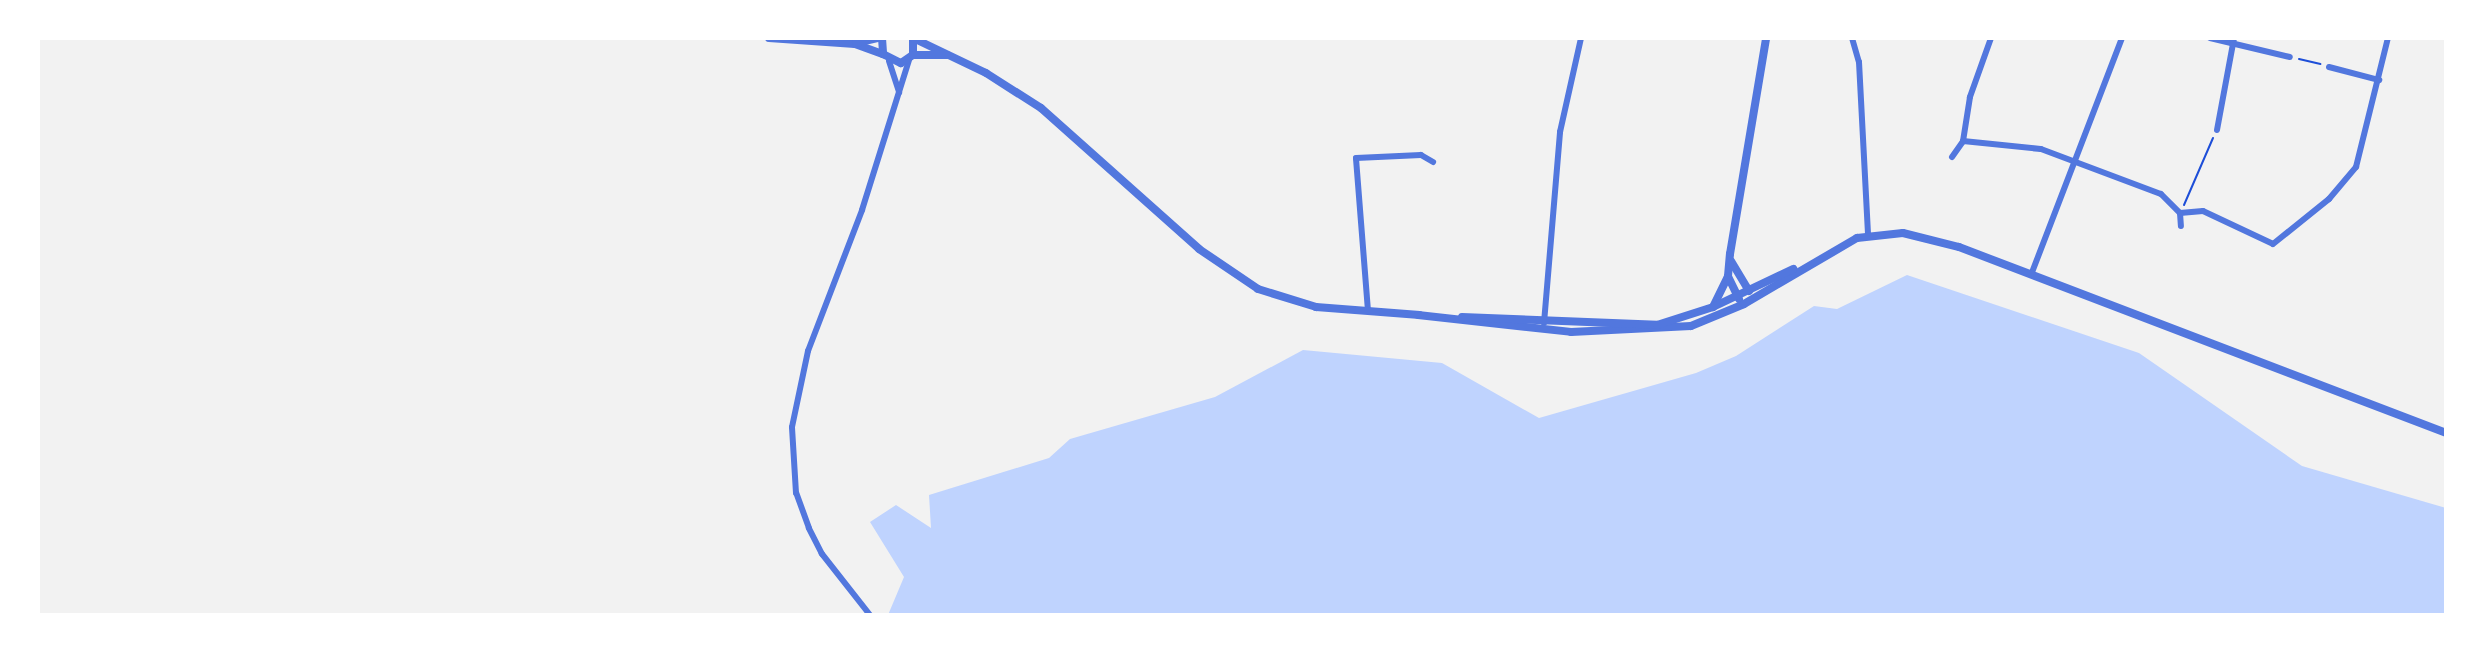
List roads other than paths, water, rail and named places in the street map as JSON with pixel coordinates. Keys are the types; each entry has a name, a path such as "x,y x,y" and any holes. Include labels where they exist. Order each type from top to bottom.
{"street":[{"path":"769,38 855,44 880,38 899,96"},
{"path":"870,615 822,554 809,528 796,493 792,427 808,351 899,96 912,56 913,38 954,56 1063,125 1199,249 1258,289 1295,303 1368,313 1657,332 1714,318 1801,266"},
{"path":"1544,326 1560,132 1581,38"},
{"path":"1713,307 1728,276 1731,261 1766,38"},
{"path":"1852,38 1859,62 1868,235"},
{"path":"1952,157 1963,141 1970,97 1989,56 1991,38"},
{"path":"2031,275 2122,38"},
{"path":"2210,38 2234,41 2290,57"},
{"path":"2180,213 2203,211 2262,240 2282,241 2329,199 2356,167 2388,38"},
{"path":"2217,130 2234,41"},
{"path":"855,44 886,58 954,56"},
{"path":"2329,67 2379,80"},
{"path":"1963,141 2041,149 2161,194 2180,213 2181,226"},
{"path":"1368,313 1356,158 1421,155 1433,162"},
{"path":"1418,315 1506,327 1657,325 1740,300 1749,289 1868,235 1924,237 2446,433"},
{"path":"1731,261 1749,289"},
{"path":"1728,276 1740,300"}],"water":[{"path":"1907,275 2139,353 2302,466 2446,508 2446,615 888,615 904,577 870,522 896,505 931,528 929,495 1049,458 1070,439 1215,397 1303,350 1442,363 1539,418 1696,373 1736,356 1814,306 1837,309"}]}
